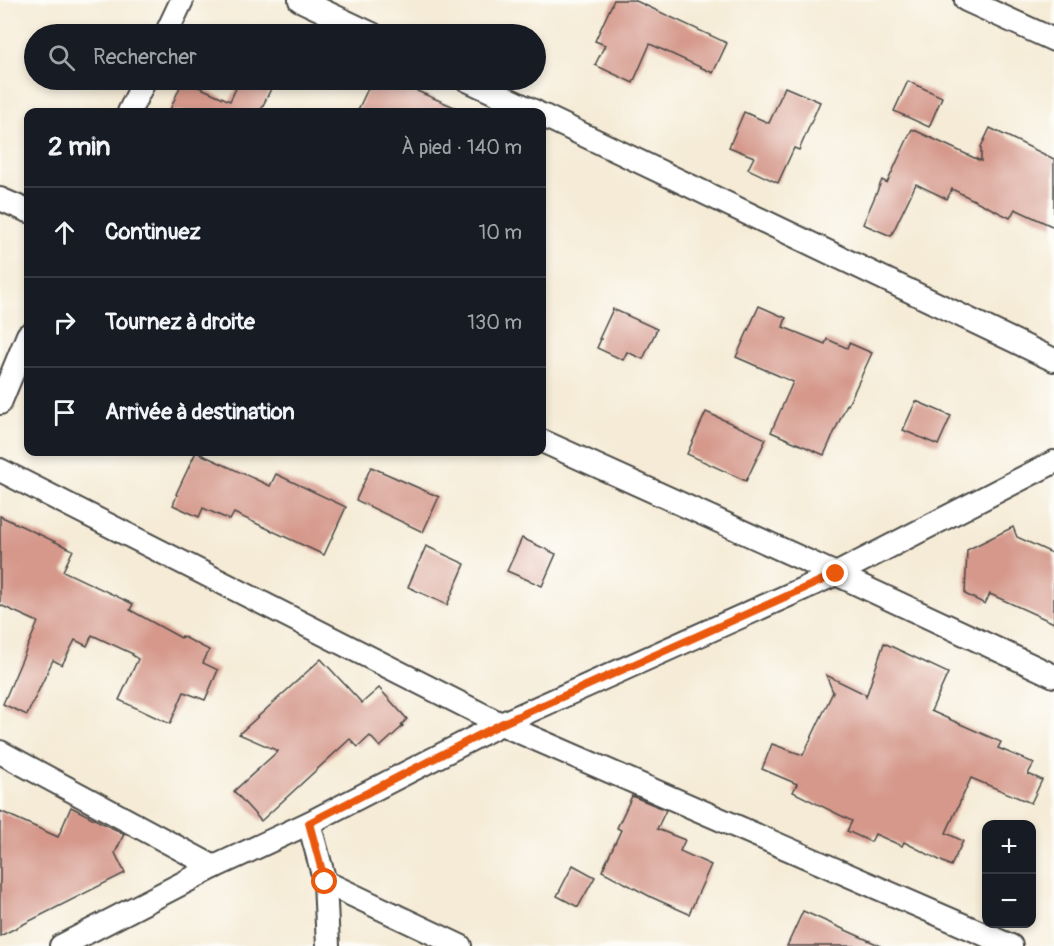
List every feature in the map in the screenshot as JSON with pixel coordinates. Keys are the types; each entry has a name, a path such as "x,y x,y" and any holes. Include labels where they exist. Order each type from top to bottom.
{"street":[{"path":"171,24 183,0"},
{"path":"300,0 351,24"},
{"path":"966,0 1054,40"},
{"path":"131,108 140,90"},
{"path":"489,90 527,108"},
{"path":"546,117 1054,360"},
{"path":"0,199 24,209"},
{"path":"0,403 24,346"},
{"path":"546,443 1054,676"},
{"path":"61,946 214,867 309,823 501,724 836,574 1054,462"},
{"path":"0,470 501,724 1011,946"},
{"path":"0,752 214,867"},
{"path":"309,823 325,882 328,946"},
{"path":"325,882 460,946"}],"building":[{"path":"614,0 634,0 727,43 713,73 650,44 633,83 595,65 605,45 595,41"},
{"path":"908,81 942,97 929,127 894,111"},
{"path":"785,87 820,102 799,150 794,148 778,183 748,169 754,157 729,147 744,112 769,123"},
{"path":"179,90 205,90 230,101 235,90 270,90 262,108 171,108"},
{"path":"367,90 417,90 457,108 359,108"},
{"path":"990,128 1054,159 1054,227 1015,209 1010,218 952,189 947,199 916,184 891,236 863,224 882,180 887,183 912,129 981,161 981,147"},
{"path":"759,306 786,318 783,327 825,344 827,339 847,348 849,343 872,353 824,455 771,432 793,382 736,357"},
{"path":"613,309 657,329 643,359 627,352 623,360 597,348"},
{"path":"916,401 951,416 938,445 903,430"},
{"path":"706,412 766,439 746,481 687,454"},
{"path":"194,456 205,456 270,486 276,474 346,507 324,555 234,513 230,520 203,508 199,517 173,505"},
{"path":"371,467 439,497 423,532 356,500"},
{"path":"0,516 73,550 63,571 133,604 130,610 181,638 182,636 209,650 203,663 218,670 205,700 184,692 170,724 119,700 138,659 133,654 92,635 87,646 75,640 62,665 53,660 27,715 3,704 38,622 0,605"},
{"path":"1013,527 1017,537 1054,554 1054,623 990,594 985,604 965,594 967,550"},
{"path":"522,538 556,554 542,586 507,571"},
{"path":"426,546 465,564 447,605 408,587"},
{"path":"884,643 948,673 931,711 1001,742 998,748 1034,763 1028,774 1042,780 1031,803 971,778 946,833 963,841 951,866 904,842 902,846 875,834 871,842 847,831 852,821 793,792 797,784 762,769 772,744 803,755 833,692 826,675 865,694 866,697"},
{"path":"321,659 362,703 379,688 407,719 401,725 403,726 380,747 370,736 358,747 350,739 261,821 234,791 278,751 239,734"},
{"path":"632,796 666,810 657,829 685,840 680,851 711,865 689,914 602,871 621,830 617,828"},
{"path":"71,807 124,834 115,853 125,873 0,936 0,811 58,837"},
{"path":"573,865 595,877 578,907 557,896"},
{"path":"803,911 881,946 787,946"}],"route":[{"path":"325,882 309,823 501,724 836,574"}]}
